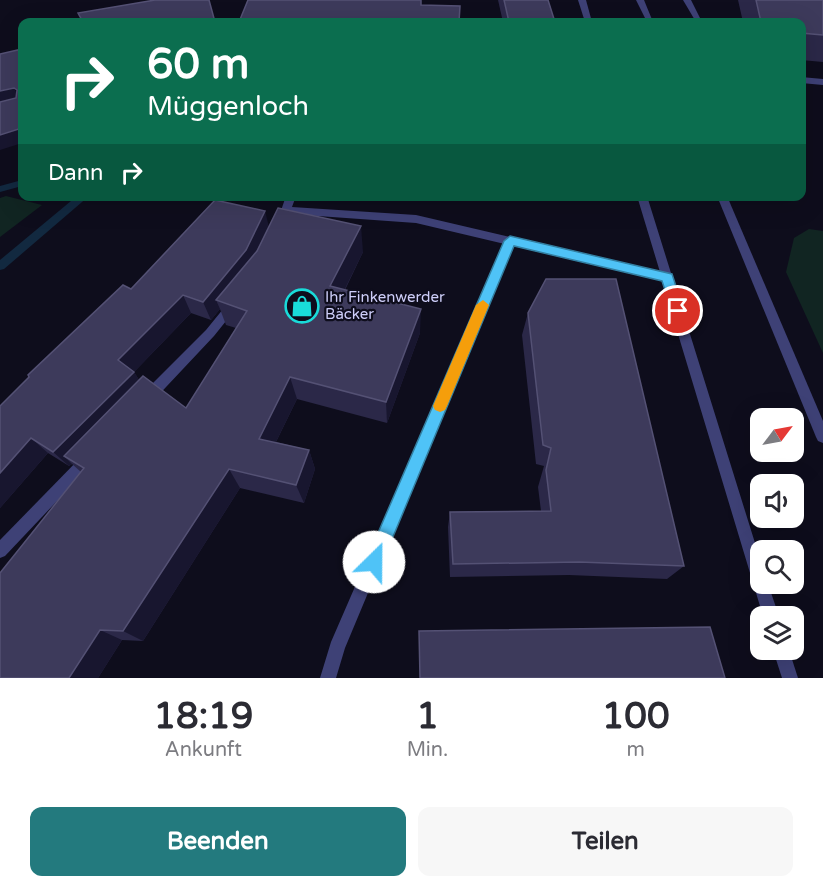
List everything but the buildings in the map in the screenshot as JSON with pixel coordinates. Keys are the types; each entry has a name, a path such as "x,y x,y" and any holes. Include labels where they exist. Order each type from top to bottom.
{"street":[{"path":"582,0 588,18"},
{"path":"640,0 648,18"},
{"path":"687,0 697,18"},
{"path":"806,80 823,82"},
{"path":"273,241 290,201"},
{"path":"644,201 750,547"},
{"path":"724,201 823,437"},
{"path":"287,210 416,219 667,278"},
{"path":"328,678 337,648 510,241"},
{"path":"133,412 210,333 238,298"},
{"path":"0,551 101,446"},
{"path":"784,660 790,678"}],"green space":[{"path":"6,196 18,199 18,201 42,205 0,237 0,198"},
{"path":"809,229 823,231 823,353 786,272 794,238"}],"waterway":[{"path":"0,189 18,184"},
{"path":"0,266 78,201"}],"slow traffic":[{"path":"440,406 483,305"}],"place":[{"name":"Ihr Finkenwerder Bäcker","path":"302,306"}],"route":[{"path":"374,562 510,241 667,278 678,311"}]}
